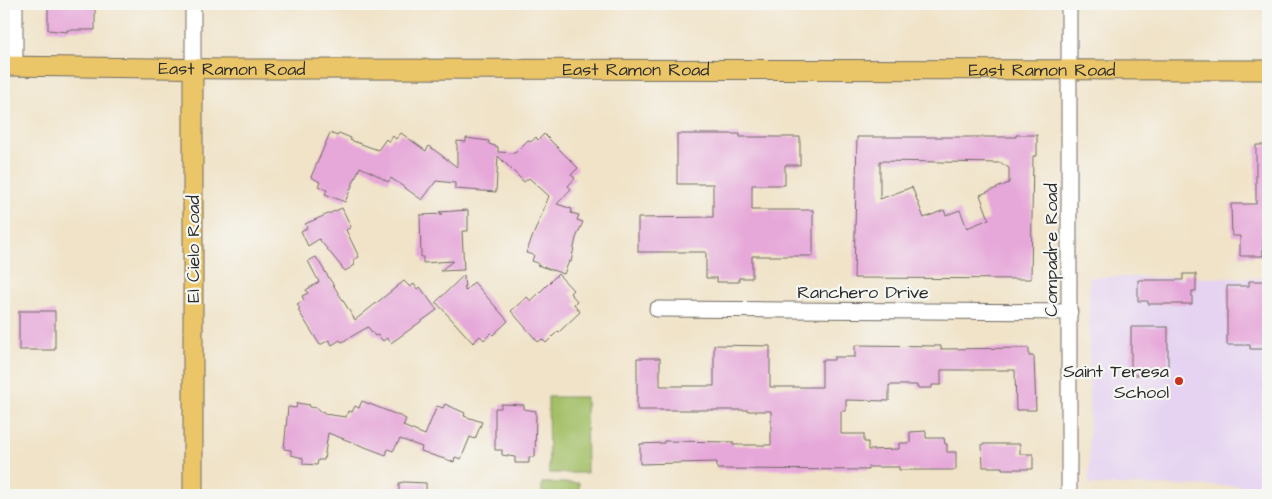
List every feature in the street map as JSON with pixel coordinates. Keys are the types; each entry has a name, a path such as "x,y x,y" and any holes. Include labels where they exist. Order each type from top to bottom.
{"main road":[{"name":"East Ramon Road","path":"9,66 1268,70"},
{"name":"El Cielo Road","path":"193,68 193,495"}],"street":[{"path":"9,66 15,4"},
{"name":"El Cielo Road","path":"193,4 193,68"},
{"name":"Compadre Road","path":"1069,4 1069,495"},
{"name":"Ranchero Drive","path":"657,309 1070,312"}],"shaded area":[{"name":"Saint Teresa School","path":"1089,277 1268,278 1268,486 1089,485"}],"green space":[{"path":"548,397 586,397 587,473 549,473"},
{"path":"542,483 579,483 580,495 542,495"}],"building":[{"path":"95,4 95,30 67,30 67,32 48,30 48,5"},
{"path":"330,133 337,136 339,133 351,138 350,140 378,150 386,139 389,142 393,136 396,139 401,133 426,151 429,146 457,167 457,141 466,142 466,138 489,141 489,144 498,147 498,152 515,153 528,140 531,142 536,137 538,140 544,134 578,168 571,175 575,178 568,186 571,189 557,204 572,209 571,213 579,215 577,220 583,222 576,238 571,262 569,261 564,274 537,265 538,263 532,261 534,255 526,253 549,196 529,178 524,182 498,156 496,192 455,189 455,183 436,181 422,200 391,178 388,182 360,167 345,202 325,194 327,190 318,186 320,182 311,177"},
{"path":"677,134 740,134 740,137 800,137 800,165 785,165 785,185 752,185 752,210 813,210 813,256 752,256 752,278 739,278 739,282 717,282 717,278 706,278 706,252 638,252 638,218 713,217 713,184 677,184"},
{"path":"1016,135 1037,135 1037,156 1033,156 1031,279 854,278 857,137 1016,137","holes":["880,161 1001,163 1009,168 1009,183 980,195 989,219 967,228 960,210 946,215 944,210 924,218 912,187 880,199"]},
{"path":"1256,145 1268,145 1268,236 1263,236 1263,256 1240,256 1240,236 1232,236 1231,204 1256,204"},
{"path":"342,208 351,227 346,230 359,257 353,260 355,265 345,271 319,239 308,246 301,231 307,228 305,224"},
{"path":"468,210 468,231 462,231 464,270 440,271 453,261 423,263 423,257 421,257 420,215"},
{"path":"316,257 355,320 404,281 410,287 414,284 417,289 420,287 437,310 391,343 387,338 383,341 378,335 375,336 368,327 342,342 340,340 332,345 329,340 320,345 298,310 300,309 297,304 304,300 302,296 308,293 306,290 319,282 308,261"},
{"path":"558,274 573,290 570,293 577,301 574,304 580,312 546,343 542,339 538,342 511,311 527,297 531,301"},
{"path":"1183,274 1196,274 1196,291 1192,291 1192,304 1148,304 1148,301 1138,301 1138,280 1183,280"},
{"path":"464,275 465,291 474,282 508,321 493,335 491,333 484,340 480,336 473,343 436,302"},
{"path":"1249,281 1268,281 1268,349 1250,349 1250,345 1227,345 1227,286 1249,286"},
{"path":"19,311 55,311 55,350 19,350"},
{"path":"1131,327 1168,327 1168,374 1131,375"},
{"path":"714,345 770,346 770,387 822,387 822,360 834,360 834,357 855,357 855,345 941,346 941,349 1029,348 1029,356 1034,356 1036,410 1016,410 1015,370 941,370 941,385 932,385 932,388 917,388 917,385 889,385 889,401 846,400 846,411 841,411 841,434 864,434 864,442 868,442 868,450 899,449 899,443 910,443 910,432 926,431 926,438 944,438 945,444 947,444 947,452 956,452 956,470 899,470 899,467 868,467 868,470 717,469 717,462 640,464 640,444 664,443 664,441 733,442 733,445 771,445 771,411 637,410 637,358 660,358 660,386 714,386"},
{"path":"362,401 406,419 403,426 425,435 437,406 443,408 445,404 465,413 464,416 482,422 475,439 470,437 461,459 455,457 454,462 421,451 422,447 400,439 393,451 388,449 386,455 328,433 324,460 318,460 317,465 303,464 303,458 291,455 291,450 284,449 288,407 296,408 297,403 310,405 309,407 318,408 318,411 324,412 324,414 346,417 348,411 352,412 355,406 359,408"},
{"path":"501,404 524,405 524,409 536,411 535,457 529,457 529,463 515,463 515,457 502,455 502,450 495,450 495,408 501,408"},
{"path":"982,444 1020,444 1020,454 1033,454 1033,469 983,467"},
{"path":"399,483 426,483 426,495 399,495"}],"place":[{"name":"Saint Teresa School","path":"1179,381"}]}
